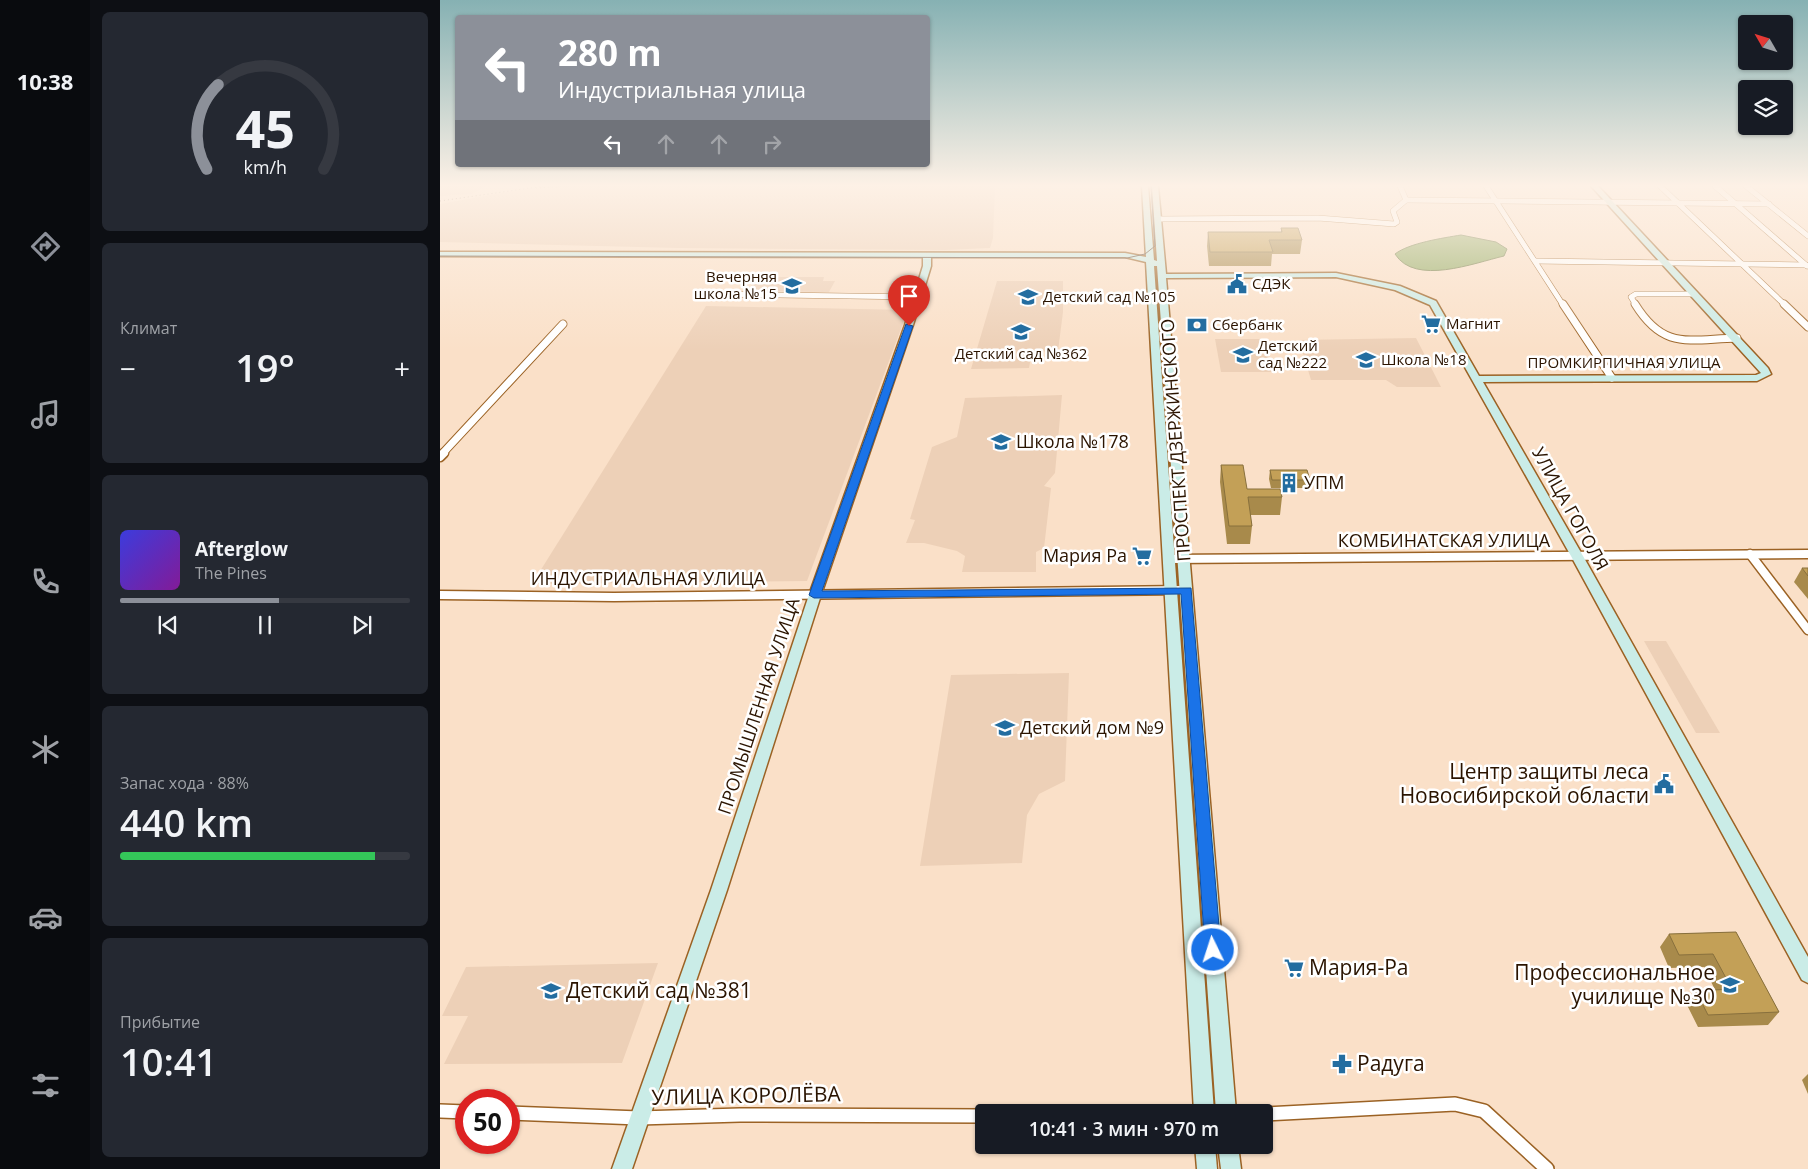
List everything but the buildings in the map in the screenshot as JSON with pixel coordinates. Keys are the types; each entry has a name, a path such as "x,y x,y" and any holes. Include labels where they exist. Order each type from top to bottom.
{"main road":[{"name":"ПРОСПЕКТ ДЗЕРЖИНСКОГО","path":"1151,241 1185,558 1179,591 1204,1104"},
{"name":"ПРОСПЕКТ ДЗЕРЖИНСКОГО","path":"1160,241 1154,263 1169,559 1179,591 1225,1104"},
{"path":"1646,241 1737,338"},
{"path":"1154,263 1160,245"},
{"path":"1126,258 1140,252 1154,263"},
{"path":"440,254 1140,257 1154,263"},
{"path":"440,258 927,257"},
{"name":"ПРОМЫШЛЕННАЯ УЛИЦА","path":"622,1169 719,890 814,595 918,296 927,257"},
{"path":"1126,258 1146,266 1154,263"},
{"name":"УЛИЦА ГОГОЛЯ","path":"1154,263 1336,275 1416,294 1433,304 1478,379 1808,974"},
{"name":"ПРОМКИРПИЧНАЯ УЛИЦА","path":"1478,379 1757,378 1766,374 1765,370 1737,338"},
{"path":"1206,1154 1207,1169"},
{"path":"1229,1154 1231,1169"}],"street":[{"path":"1521,241 1612,378"},
{"path":"1718,241 1808,327"},
{"path":"1778,241 1807,266"},
{"path":"1535,261 1807,266"},
{"path":"709,294 918,296"},
{"path":"1695,294 1636,294 1631,297 1655,330 1662,335 1683,338 1737,338"},
{"path":"440,457 563,324"},
{"path":"1750,554 1808,630"},
{"name":"КОМБИНАТСКАЯ УЛИЦА","path":"1169,559 1808,554"},
{"name":"ИНДУСТРИАЛЬНАЯ УЛИЦА","path":"440,595 814,595 1179,591"},
{"path":"1273,1114 1455,1104 1484,1111 1547,1169"},
{"path":"440,1111 455,1112"},
{"name":"УЛИЦА КОРОЛЁВА","path":"520,1113 639,1118 740,1115 975,1116"}],"shaded area":[{"path":"992,241 990,248 945,250 678,248 440,242"},
{"path":"1430,241 1489,241 1496,242 1507,249 1504,256 1462,267 1430,271 1416,269 1404,264 1395,254"},
{"name":"Вечерняя школа №15","path":"758,277 824,277 823,281 835,281 829,292 747,291"},
{"name":"Детский сад №362","path":"997,281 1063,281 1063,312 1058,351 1032,352 1029,368 971,369"},
{"path":"706,306 908,310 807,581 532,584"},
{"name":"Школа №18","path":"1416,338 1441,387 1397,387 1386,380 1311,380 1299,340"},
{"name":"Детский сад №222","path":"1215,339 1264,339 1272,372 1221,372"},
{"path":"1062,395 1055,473 1044,486 1051,488 1044,548 1036,552 1036,572 962,572 965,556 957,551 924,543 906,543 915,520 910,519 932,447 957,437 965,398"},
{"path":"1644,641 1666,641 1720,733 1696,733"},
{"name":"Детский дом №9","path":"1069,673 1065,781 1039,794 1027,815 1022,863 920,866 951,675"},
{"name":"Детский сад №381","path":"658,963 622,1063 444,1064 468,1016 442,1016 466,967"}],"tram line":[{"path":"440,256 1127,258 1145,254 1155,246 1155,241"}],"place":[{"name":"СДЭК","path":"1237,284"},
{"name":"Вечерняя школа №15","path":"792,286"},
{"name":"Детский сад №105","path":"1028,297"},
{"name":"Магнит","path":"1431,324"},
{"name":"Сбербанк","path":"1197,325"},
{"name":"Детский сад №362","path":"1021,332"},
{"name":"Детский сад №222","path":"1243,355"},
{"name":"Школа №18","path":"1366,360"},
{"name":"Школа №178","path":"1001,442"},
{"name":"УПМ","path":"1289,483"},
{"name":"Мария Ра","path":"1142,556"},
{"name":"Детский дом №9","path":"1005,728"},
{"name":"Центр защиты леса Новосибирской области","path":"1664,784"},
{"name":"Мария-Ра","path":"1294,968"},
{"name":"Профессиональное училище №30","path":"1730,985"},
{"name":"Детский сад №381","path":"551,991"},
{"name":"Радуга","path":"1342,1064"}],"route":[{"path":"909,326 814,595 1157,592 1187,590 1213,950"}]}
